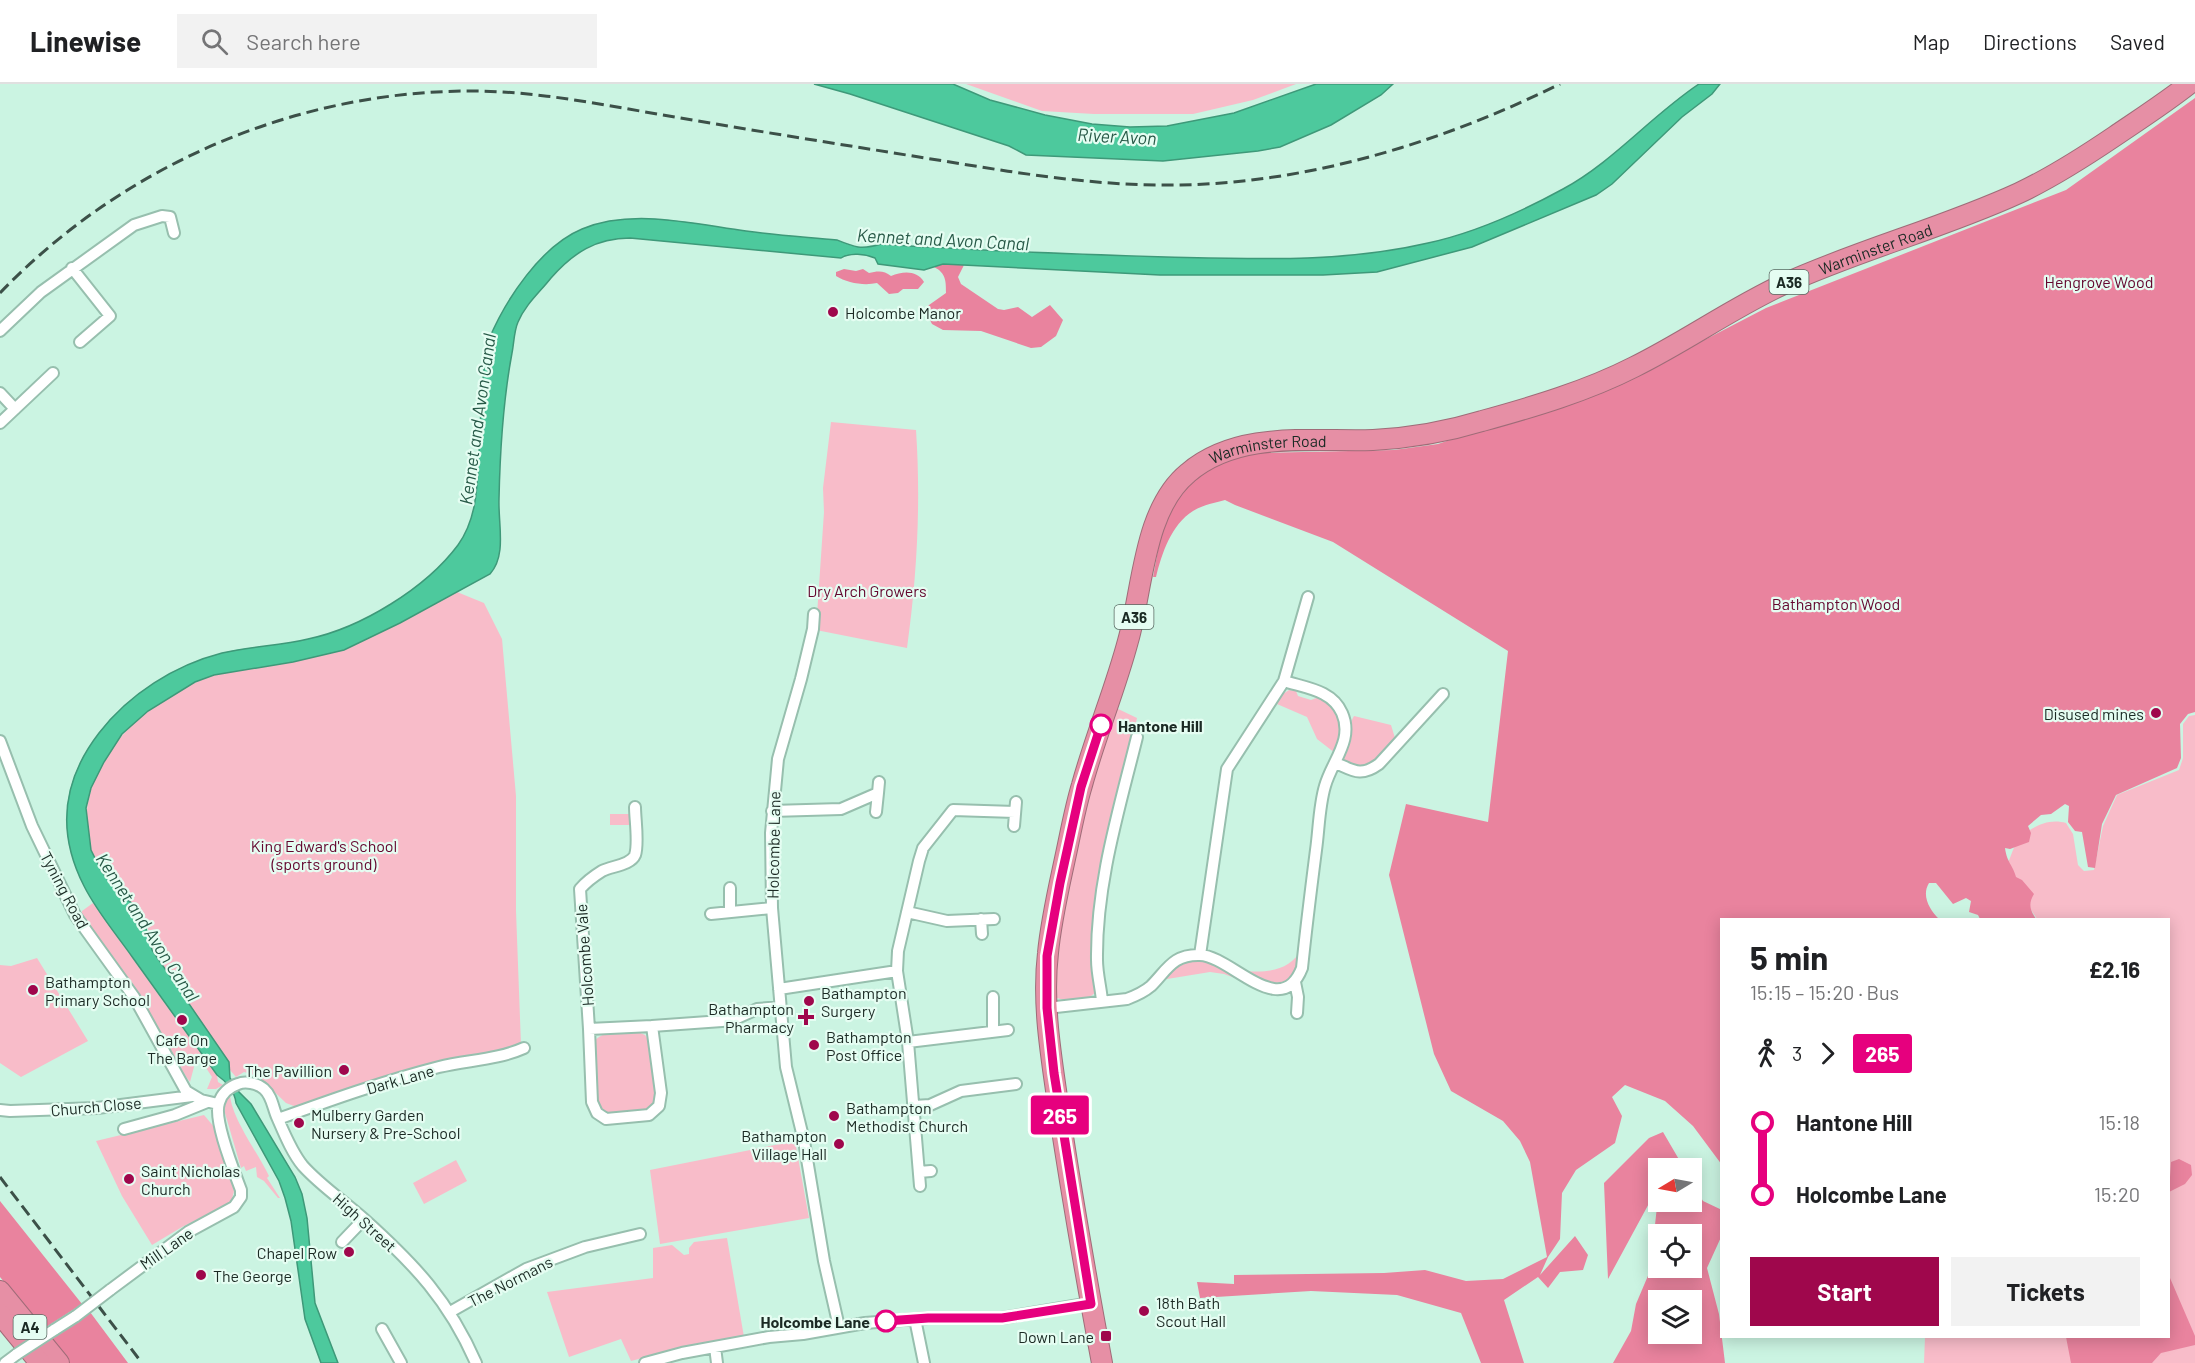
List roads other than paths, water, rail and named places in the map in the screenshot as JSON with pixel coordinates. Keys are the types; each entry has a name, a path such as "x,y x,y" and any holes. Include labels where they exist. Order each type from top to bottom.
{"highway":[{"name":"Warminster Road","path":"1102,1363 1062,1127 1047,1008 1047,956 1081,787 1130,637 1156,520 1184,475 1209,458 1246,445 1273,441 1374,440 1443,432 1509,413 1616,376 1671,348 1778,287 1851,256 2005,199 2039,183 2085,156 2189,84"},
{"name":"A4","path":"0,1291 59,1363"},
{"name":"A4","path":"0,1314 40,1363"}],"street":[{"path":"0,331 41,292 134,225 162,216 170,217 174,233"},
{"path":"72,268 110,316 80,342"},
{"path":"0,423 53,373"},
{"path":"0,393 15,409"},
{"path":"1200,955 1227,769 1284,681 1308,597"},
{"name":"Holcombe Lane","path":"814,614 813,629 801,679 781,744 772,812 772,908 788,1081 804,1142 824,1261 839,1328"},
{"path":"1047,1008 1127,999 1152,986 1165,969 1179,958 1200,955 1214,957 1254,983 1267,988 1289,987 1295,982 1302,968 1324,788 1342,749 1345,722 1335,700 1327,694 1284,681"},
{"path":"1336,763 1357,772 1364,773 1371,770 1443,694"},
{"path":"1102,1002 1097,963 1097,925 1105,866 1137,737"},
{"name":"Tyning Road","path":"0,741 32,826 75,915 134,997 182,1084 192,1096"},
{"path":"772,812 841,809 879,788 876,812"},
{"name":"Holcombe Vale","path":"635,807 637,848 635,856 631,861 603,871 580,889 592,1102 597,1113 606,1119 649,1115 659,1106 661,1093 652,1026"},
{"path":"920,1186 908,1042 897,970 898,951 918,861 923,848 953,810 1015,807 1014,826"},
{"path":"730,888 730,912"},
{"path":"711,914 772,908"},
{"path":"907,912 947,921 994,919"},
{"path":"981,920 982,934"},
{"path":"779,989 897,970"},
{"path":"1295,982 1299,997 1297,1013"},
{"path":"993,997 993,1032"},
{"name":"Holcombe Vale","path":"589,1029 722,1021 735,1019 758,1009 781,1007"},
{"path":"908,1042 1008,1030"},
{"name":"Dark Lane","path":"278,1119 375,1085 440,1067 510,1054 524,1048"},
{"name":"Church Close","path":"124,1129 216,1101 237,1084 253,1084"},
{"name":"High Street","path":"253,1084 263,1088 270,1098 278,1119 302,1165 364,1219 421,1274 450,1312 476,1363"},
{"path":"914,1106 930,1105 961,1091 987,1092 1016,1084"},
{"path":"192,1096 216,1101"},
{"name":"Church Close","path":"0,1110 97,1108 192,1096"},
{"name":"Mill Lane","path":"5,1363 76,1316 188,1232 239,1202 241,1190 219,1122 216,1101"},
{"path":"919,1172 931,1171"},
{"path":"342,1242 364,1219"},
{"name":"The Normans","path":"450,1312 526,1269 585,1247 640,1234"},
{"path":"645,1363 769,1337 803,1334 865,1323 915,1319 1002,1318 1091,1304"},
{"path":"915,1319 924,1363"},
{"path":"382,1329 401,1363"},
{"path":"715,1347 717,1363"}],"water":[{"name":"River Avon","path":"814,84 953,84 990,100 1045,115 1092,124 1130,127 1167,126 1234,113 1316,84 1393,84 1381,95 1331,125 1280,147 1163,161 1026,155 1009,146"},
{"path":"1699,84 1720,84 1712,94 1682,117 1612,184 1596,195 1472,247 1377,272 1323,275 1160,275 943,264 924,270 878,264 875,258 853,254 841,258 630,238 596,244 577,254 559,269 529,304 516,329 506,389 501,444 500,549 490,574 400,623 344,650 293,662 214,675 195,682 148,711 122,734 91,788 86,808 91,850 102,872 121,896 132,903 142,914 152,950 229,1062 230,1078 251,1104 295,1177 302,1194 307,1218 315,1303 338,1363 321,1363 305,1319 291,1221 279,1181 236,1103 230,1087 217,1075 89,896 75,866 69,846 67,807 77,769 99,733 124,706 154,683 204,658 243,649 297,641 328,634 349,626 391,604 445,561 465,534 473,512 478,476 483,381 489,339 505,307 526,275 553,248 582,229 621,219 642,219 837,240 863,247 881,244 952,249 1265,259 1363,254 1445,239 1480,228 1531,206 1599,166"}],"railway":[{"path":"0,293 48,248 100,208 156,173 215,144 276,121 340,105 405,94 471,91 548,96 1010,172 1072,180 1164,185 1267,178 1368,157 1417,143 1466,125 1560,84"},
{"path":"0,1177 142,1363"}],"place":[{"name":"Holcombe Manor","path":"833,312"},
{"name":"Disused mines","path":"2156,713"},
{"name":"Hantone Hill","path":"1101,725"},
{"name":"Bathampton Primary School","path":"33,990"},
{"name":"Bathampton Surgery","path":"809,1001"},
{"name":"Bathampton Pharmacy","path":"806,1017"},
{"name":"Cafe On The Barge","path":"182,1020"},
{"name":"Bathampton Post Office","path":"814,1045"},
{"name":"The Pavillion","path":"344,1070"},
{"name":"Bathampton Methodist Church","path":"834,1116"},
{"name":"Mulberry Garden Nursery & Pre-School","path":"299,1123"},
{"name":"Bathampton Village Hall","path":"839,1144"},
{"name":"Saint Nicholas Church","path":"129,1179"},
{"name":"Chapel Row","path":"349,1252"},
{"name":"The George","path":"201,1275"},
{"name":"18th Bath Scout Hall","path":"1144,1311"},
{"name":"Holcombe Lane","path":"886,1321"},
{"name":"Down Lane","path":"1106,1336"}],"water label":[{"name":"Kennet and Avon Canal","path":"943,239"},
{"name":"Kennet and Avon Canal","path":"477,419"},
{"name":"Kennet and Avon Canal","path":"148,927"}],"park label":[{"name":"Hengrove Wood","path":"2099,281"},
{"name":"Dry Arch Growers","path":"867,590"},
{"name":"Bathampton Wood","path":"1836,603"},
{"name":"King Edward's School (sports ground)","path":"324,854"}]}
